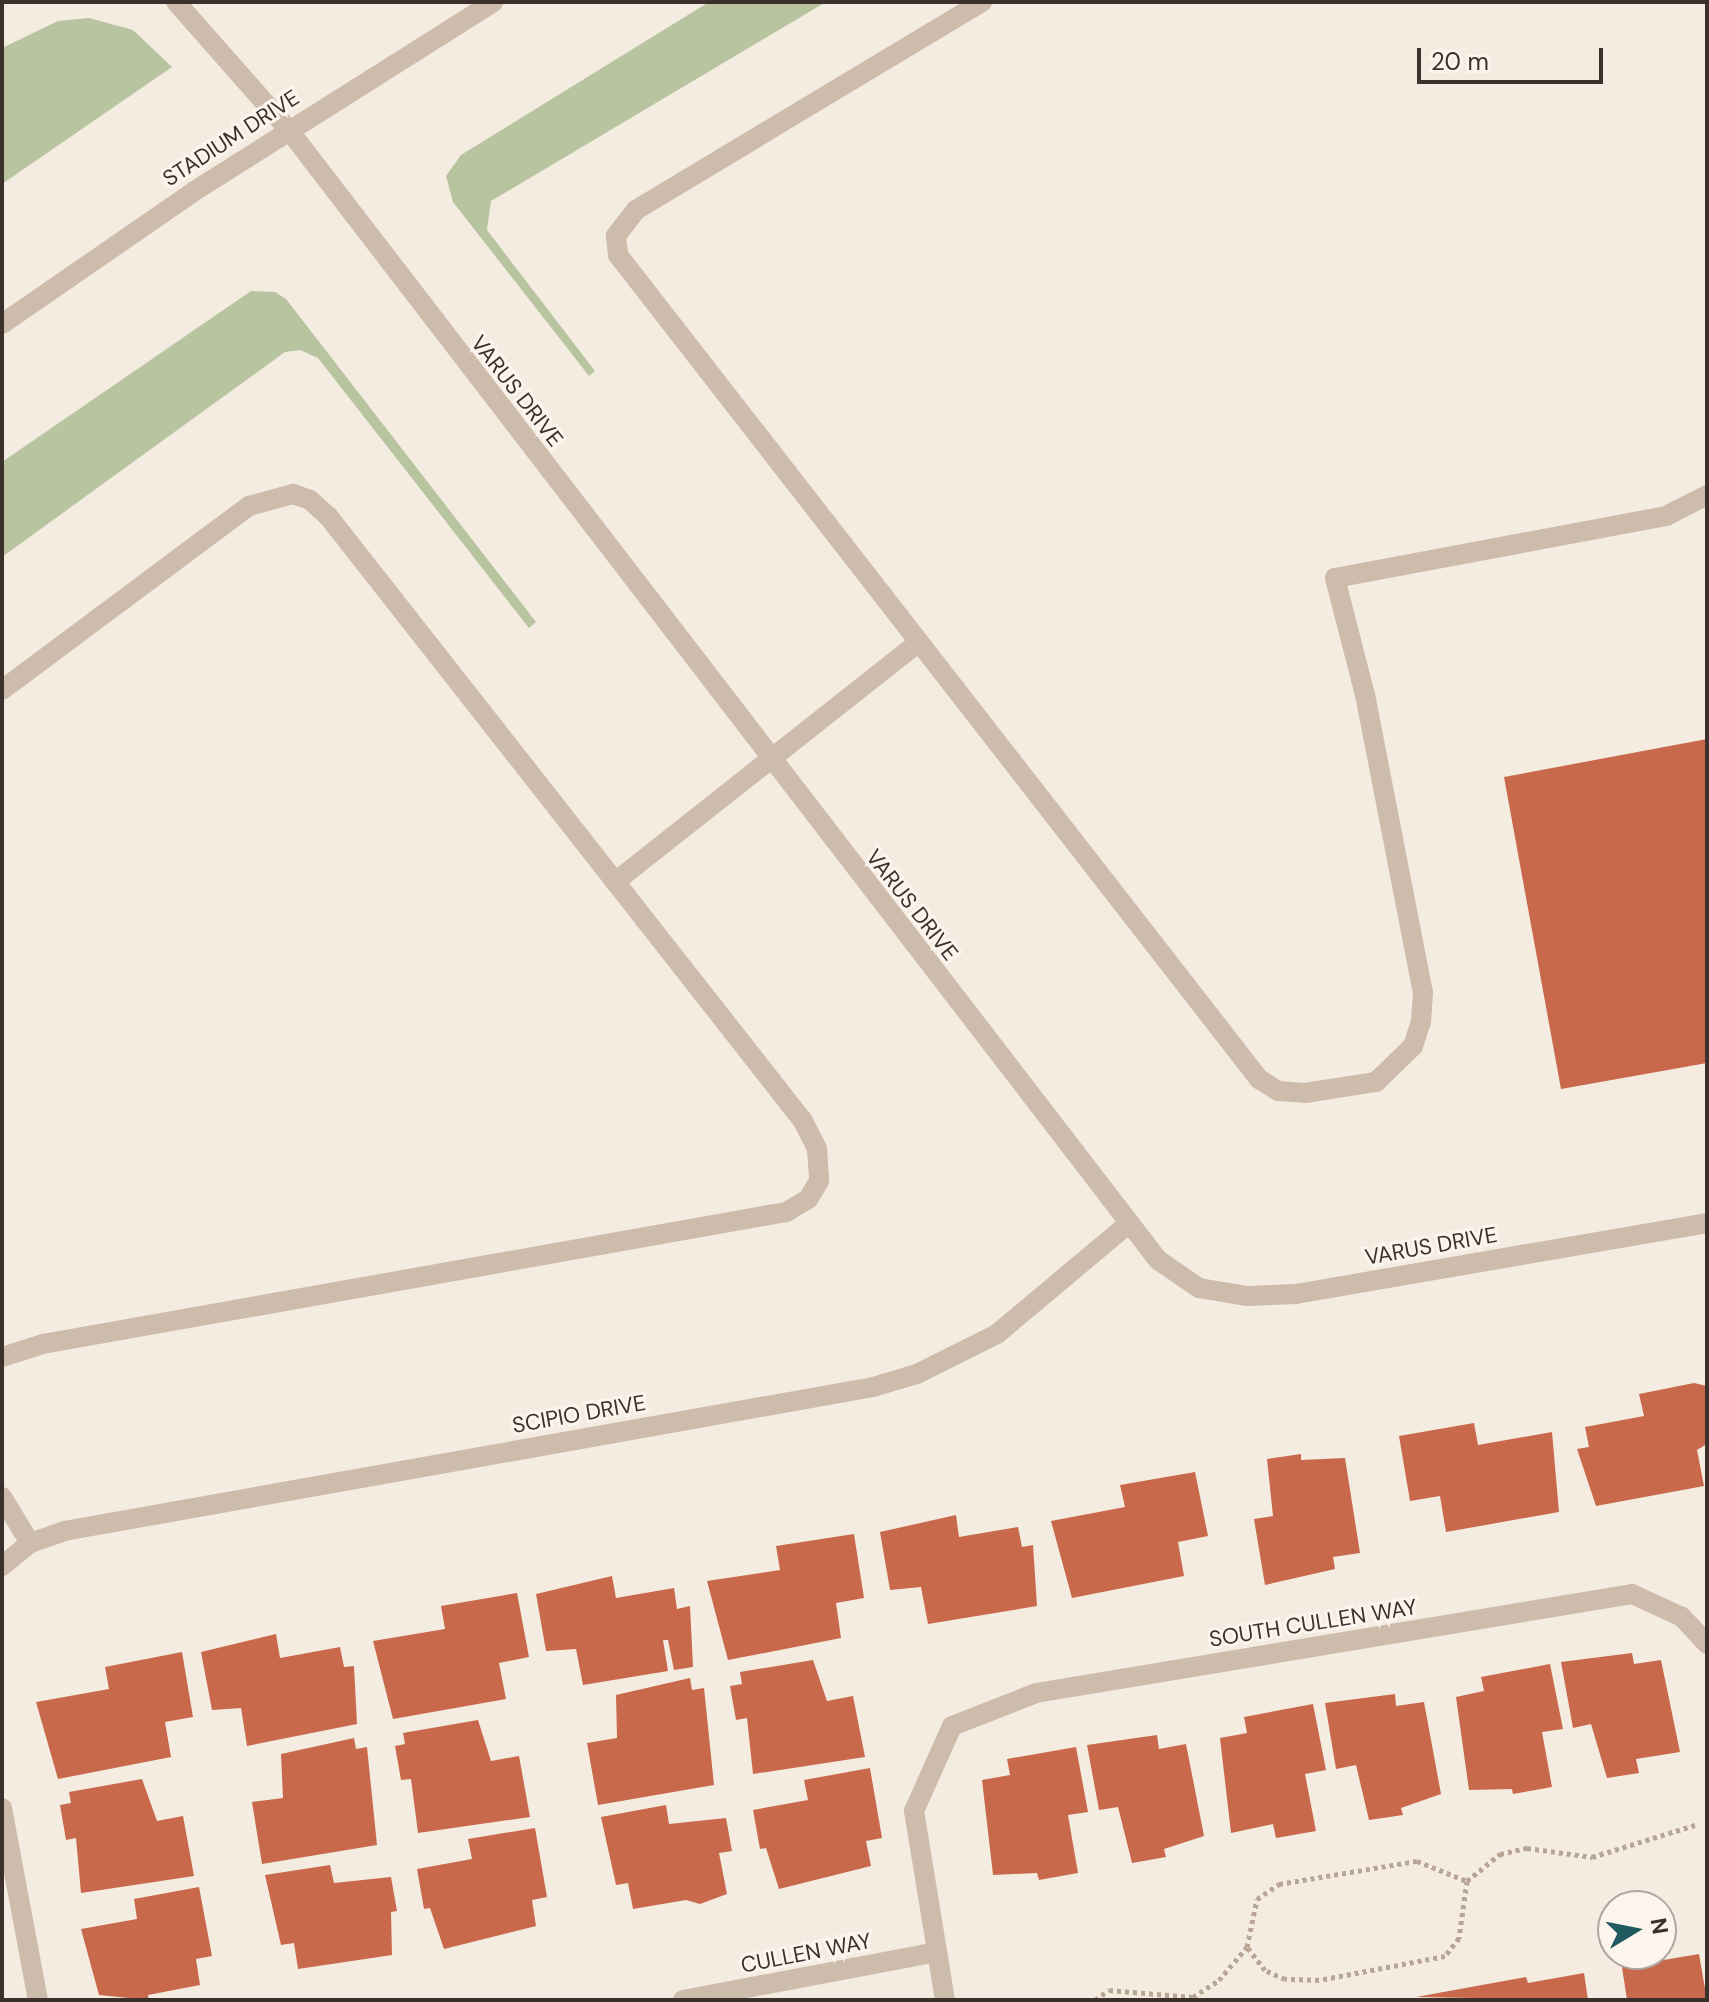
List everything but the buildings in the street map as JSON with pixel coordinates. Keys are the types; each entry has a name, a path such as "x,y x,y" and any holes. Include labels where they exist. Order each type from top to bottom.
{"street":[{"name":"VARUS DRIVE","path":"176,2 288,129 770,760 1158,1260 1199,1288 1247,1296 1296,1294 1707,1223"},
{"name":"STADIUM DRIVE","path":"2,324 288,129 493,2"},
{"path":"982,2 636,210 616,236 625,270 1259,1079 1278,1091 1305,1093 1376,1082 1413,1046 1423,993 1365,695 1335,578 1666,516 1707,495"},
{"path":"2,690 249,506 293,494 328,516 803,1121 818,1159 819,1181 808,1199 786,1212 43,1344 2,1357"},
{"path":"615,882 916,644"},
{"name":"SCIPIO DRIVE","path":"2,1566 30,1543 103,1523 873,1387 958,1357 997,1334 1128,1224"},
{"path":"2,1497 30,1543"},
{"name":"SOUTH CULLEN WAY","path":"937,1952 914,1811 952,1726 1036,1693 1632,1594 1682,1617 1707,1644"},
{"path":"2,1808 38,2000"},
{"path":"937,1952 945,2000"},
{"name":"CULLEN WAY","path":"683,2000 937,1952"}],"path":[{"path":"1247,1947 1265,1970 1285,1979 1319,1980 1445,1956 1459,1938 1467,1881 1500,1854 1527,1848 1592,1857 1695,1825"},
{"path":"1095,2000 1109,1990 1193,1997 1219,1980 1247,1947 1257,1899 1279,1884 1417,1861 1467,1881"}],"green space":[{"path":"709,2 826,2 491,201 487,230 595,371 589,376 453,202 446,176 461,155"},
{"path":"89,18 133,30 172,67 2,184 2,48 58,21"},
{"path":"251,291 275,292 286,299 536,622 529,628 318,358 300,350 285,352 2,557 2,462"}]}
